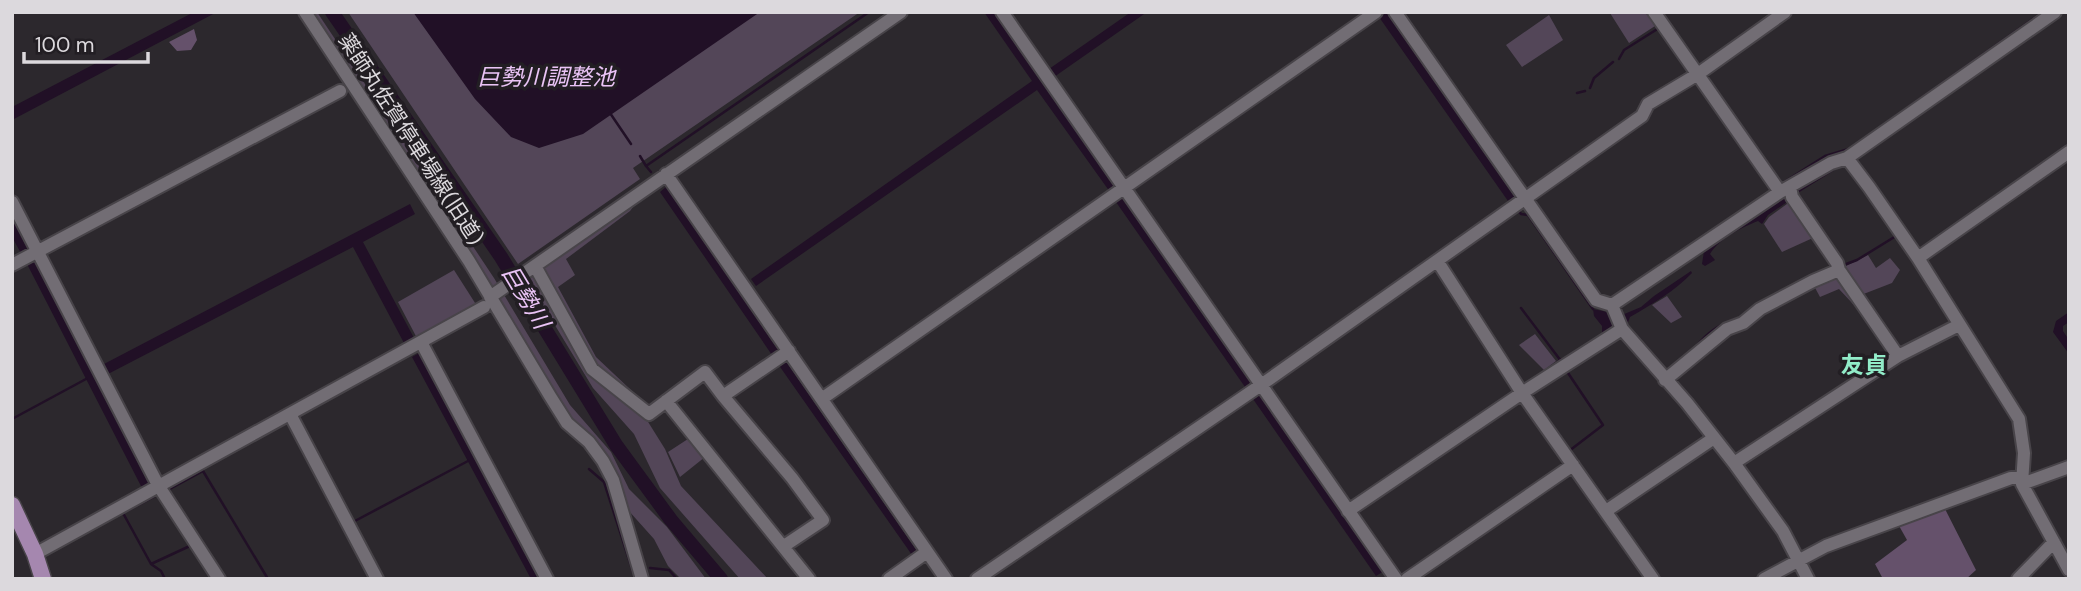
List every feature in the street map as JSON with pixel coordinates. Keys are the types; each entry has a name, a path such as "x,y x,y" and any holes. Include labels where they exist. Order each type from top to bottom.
{"main road":[{"path":"12,505 35,554 43,579"}],"street":[{"name":"薬師丸佐賀停車場線(旧道)","path":"305,12 469,261 487,302 567,423 589,442 603,461 613,480 642,579"},
{"path":"35,554 407,350 487,302 535,265 901,12"},
{"path":"1002,12 1047,76 1119,192 1255,389 1348,511 1389,577"},
{"path":"823,398 1376,12"},
{"path":"1395,12 1518,204 1596,300 1612,305"},
{"path":"1654,12 1694,76 1785,193 1898,356"},
{"path":"977,579 1438,262 1642,116 1648,104 1694,76 1784,12"},
{"path":"1612,305 1831,163 1847,159 2055,12"},
{"path":"12,265 340,91"},
{"path":"1917,258 2069,152"},
{"path":"1847,159 1917,258 1957,326 2019,419 2024,453 2021,483 2069,569"},
{"path":"666,174 745,288 782,356 823,398 921,556 946,579"},
{"path":"12,202 32,255 96,365 158,485 219,579"},
{"path":"1438,262 1522,393 1653,579"},
{"path":"535,265 592,369 649,414 705,372 823,520 784,547"},
{"path":"1665,380 1727,329 1743,323 1760,309 1838,267"},
{"path":"1612,305 1619,324 1687,403 1783,531 1808,579"},
{"path":"1348,511 1619,324"},
{"path":"1734,463 1898,356 1957,326"},
{"path":"421,342 547,579"},
{"path":"723,396 782,356"},
{"path":"666,401 809,579"},
{"path":"290,414 377,579"},
{"path":"1606,511 1714,438"},
{"path":"1407,579 1573,465"},
{"path":"1764,579 1826,546 2069,467"},
{"path":"2024,573 2054,542"},
{"path":"889,579 921,556"}],"shaded area":[{"path":"307,12 317,12 494,278 570,405 611,452 629,489 667,527 706,579 681,579 668,566 654,539 628,510"},
{"path":"348,12 860,12 633,168 640,179 518,264"},
{"path":"1645,12 1655,26 1629,43 1610,13"},
{"path":"1549,15 1563,40 1522,67 1506,45"},
{"path":"194,29 197,40 191,50 177,51 169,42"},
{"path":"640,198 630,211 566,259 575,275 558,287 596,357 649,407 645,417 665,449 681,486 768,579 740,579 660,488 634,434 593,388 527,279"},
{"path":"1791,201 1815,237 1782,252 1764,224"},
{"path":"1868,255 1876,268 1890,258 1900,270 1892,283 1861,295 1842,268"},
{"path":"454,270 477,306 418,340 398,302"},
{"path":"1838,274 1856,302 1853,304 1839,289 1820,297 1813,284"},
{"path":"1667,296 1682,317 1671,323 1652,305"},
{"path":"1535,334 1556,361 1544,370 1519,345"},
{"path":"691,437 705,457 680,477 668,452"},
{"path":"1944,507 1976,570 1966,579 1883,579 1875,564 1907,540 1898,524"}],"water":[{"path":"194,12 217,12 12,120 12,107"},
{"name":"巨勢川調整池","path":"413,12 760,12 583,134 539,148 511,137 475,99"},
{"path":"984,12 995,12 1118,187 1110,192 1037,90 756,286 751,279 1032,81"},
{"path":"1131,12 1147,12 1054,77 1049,69"},
{"path":"1388,12 1515,197 1508,201 1379,17"},
{"path":"667,186 778,350 772,355 660,192"},
{"path":"1787,195 1790,200 1768,215 1762,224 1758,221 1731,234 1710,254 1715,260 1705,266 1702,264 1704,251"},
{"path":"1124,196 1252,381 1245,387 1116,202"},
{"path":"410,204 415,214 363,242 414,338 404,343 353,247 108,374 104,364"},
{"path":"12,213 32,250 22,255 12,237"},
{"path":"36,258 151,484 142,488 27,264"},
{"path":"1691,271 1685,280 1670,292 1630,317 1627,325 1523,385 1549,369 1560,358 1565,359 1602,335 1602,326 1594,316 1593,309 1622,315 1641,307"},
{"path":"2069,312 2069,322 2063,326 2063,331 2069,340 2069,354 2053,332 2056,321"},
{"path":"421,352 539,578 531,579 412,357"},
{"path":"785,360 917,551 912,555 778,364"},
{"path":"1261,393 1384,571 1376,576 1253,399"}],"waterway":[{"name":"巨勢川","path":"332,12 501,257 616,445 671,520 721,579"},
{"path":"651,172 646,166 869,12"},
{"path":"1883,125 2043,12"},
{"path":"1619,59 1624,50 1659,28"},
{"path":"1590,88 1594,78 1613,62"},
{"path":"1577,93 1585,91"},
{"path":"610,113 631,144"},
{"path":"1781,184 1825,156 1852,148"},
{"path":"640,156 646,166"},
{"path":"1794,194 1839,166"},
{"path":"1517,208 1521,214 1528,215 1593,309"},
{"path":"1841,266 1857,260 1896,236"},
{"path":"1521,308 1561,361"},
{"path":"1696,347 1715,329 1739,318"},
{"path":"1566,370 1603,425 1569,451"},
{"path":"12,419 86,379"},
{"path":"353,522 468,461"},
{"path":"589,469 604,482 633,572"},
{"path":"166,491 203,471 268,579"},
{"path":"159,494 123,513 151,564 192,545"},
{"path":"1400,576 1419,563"},
{"path":"151,564 161,571 165,579"},
{"path":"650,568 669,570 677,579"}],"district":[{"name":"友貞","path":"1864,365"}]}
